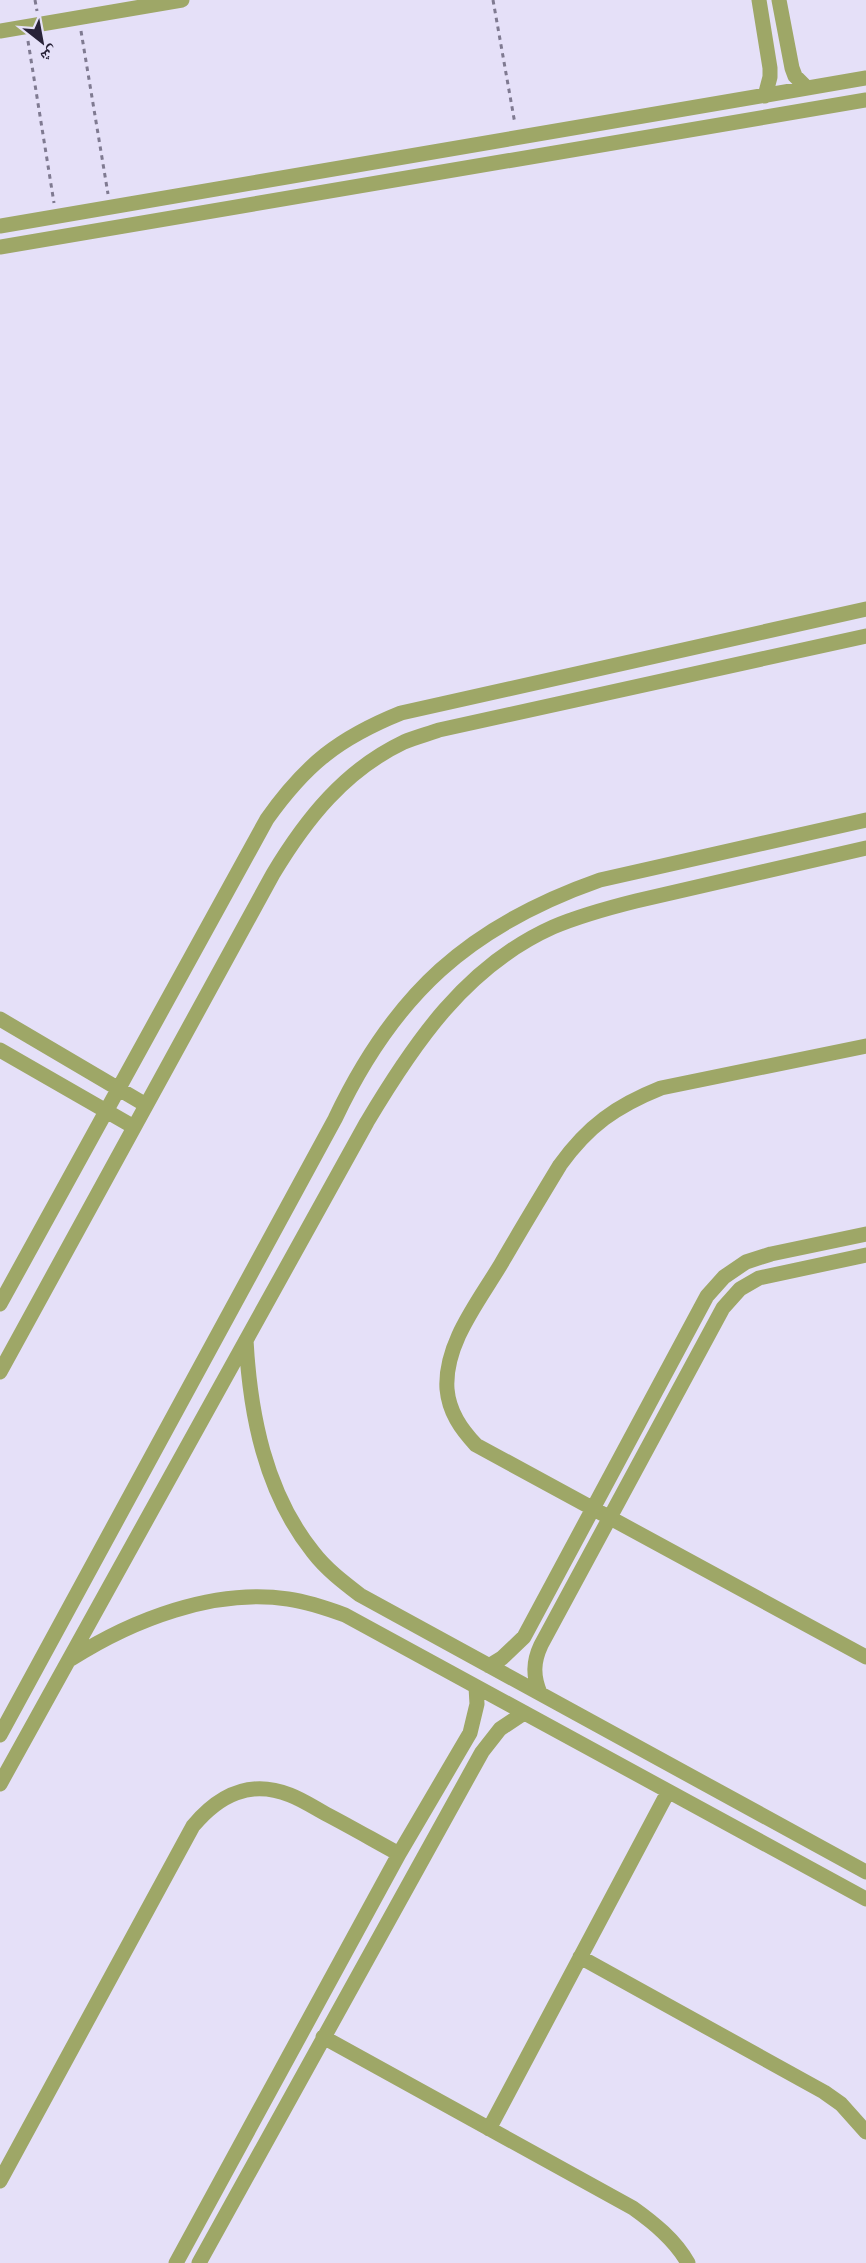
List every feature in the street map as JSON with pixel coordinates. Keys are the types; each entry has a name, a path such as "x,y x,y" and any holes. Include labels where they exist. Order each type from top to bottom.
{"street":[{"path":"0,31 182,0"},
{"path":"759,0 770,68 765,96"},
{"path":"779,0 792,68 795,76 807,88"},
{"path":"0,226 866,78"},
{"path":"0,247 866,100"},
{"path":"0,1304 267,819 287,790 303,773 339,743 401,712 866,609"},
{"path":"0,1372 273,874 297,835 345,780 374,759 405,742 439,730 866,636"},
{"path":"0,1735 353,1082 398,1014 425,984 456,956 489,932 524,911 561,894 610,878 866,820"},
{"path":"0,1784 366,1122 397,1072 448,1004 477,974 522,944 553,927 603,909 866,848"},
{"path":"0,1019 146,1105"},
{"path":"866,1046 661,1088 637,1097 614,1110 587,1132 560,1165 466,1322 454,1348 448,1369 447,1390 452,1411 461,1429 476,1445 866,1657"},
{"path":"0,1050 134,1127"},
{"path":"489,1666 502,1658 524,1637 707,1296 720,1281 735,1269 758,1258 866,1234"},
{"path":"540,1693 534,1674 537,1654 723,1308 740,1289 759,1278 866,1255"},
{"path":"246,1339 250,1391 255,1421 266,1461 281,1500 296,1527 314,1553 336,1576 360,1595 866,1872"},
{"path":"68,1661 104,1638 165,1613 226,1600 257,1597 287,1599 317,1605 345,1615 866,1899"},
{"path":"176,2263 399,1854 470,1733 477,1704 476,1687"},
{"path":"199,2263 482,1752 500,1729 524,1713"},
{"path":"0,2181 193,1826 207,1809 226,1796 247,1790 269,1789 290,1795 399,1854"},
{"path":"489,2129 668,1791"},
{"path":"580,1957 824,2092 841,2104 866,2132"},
{"path":"323,2037 633,2208 670,2238 688,2263"}],"path":[{"path":"493,0 517,138"},
{"path":"79,18 110,207"},
{"path":"26,27 56,216"}]}
